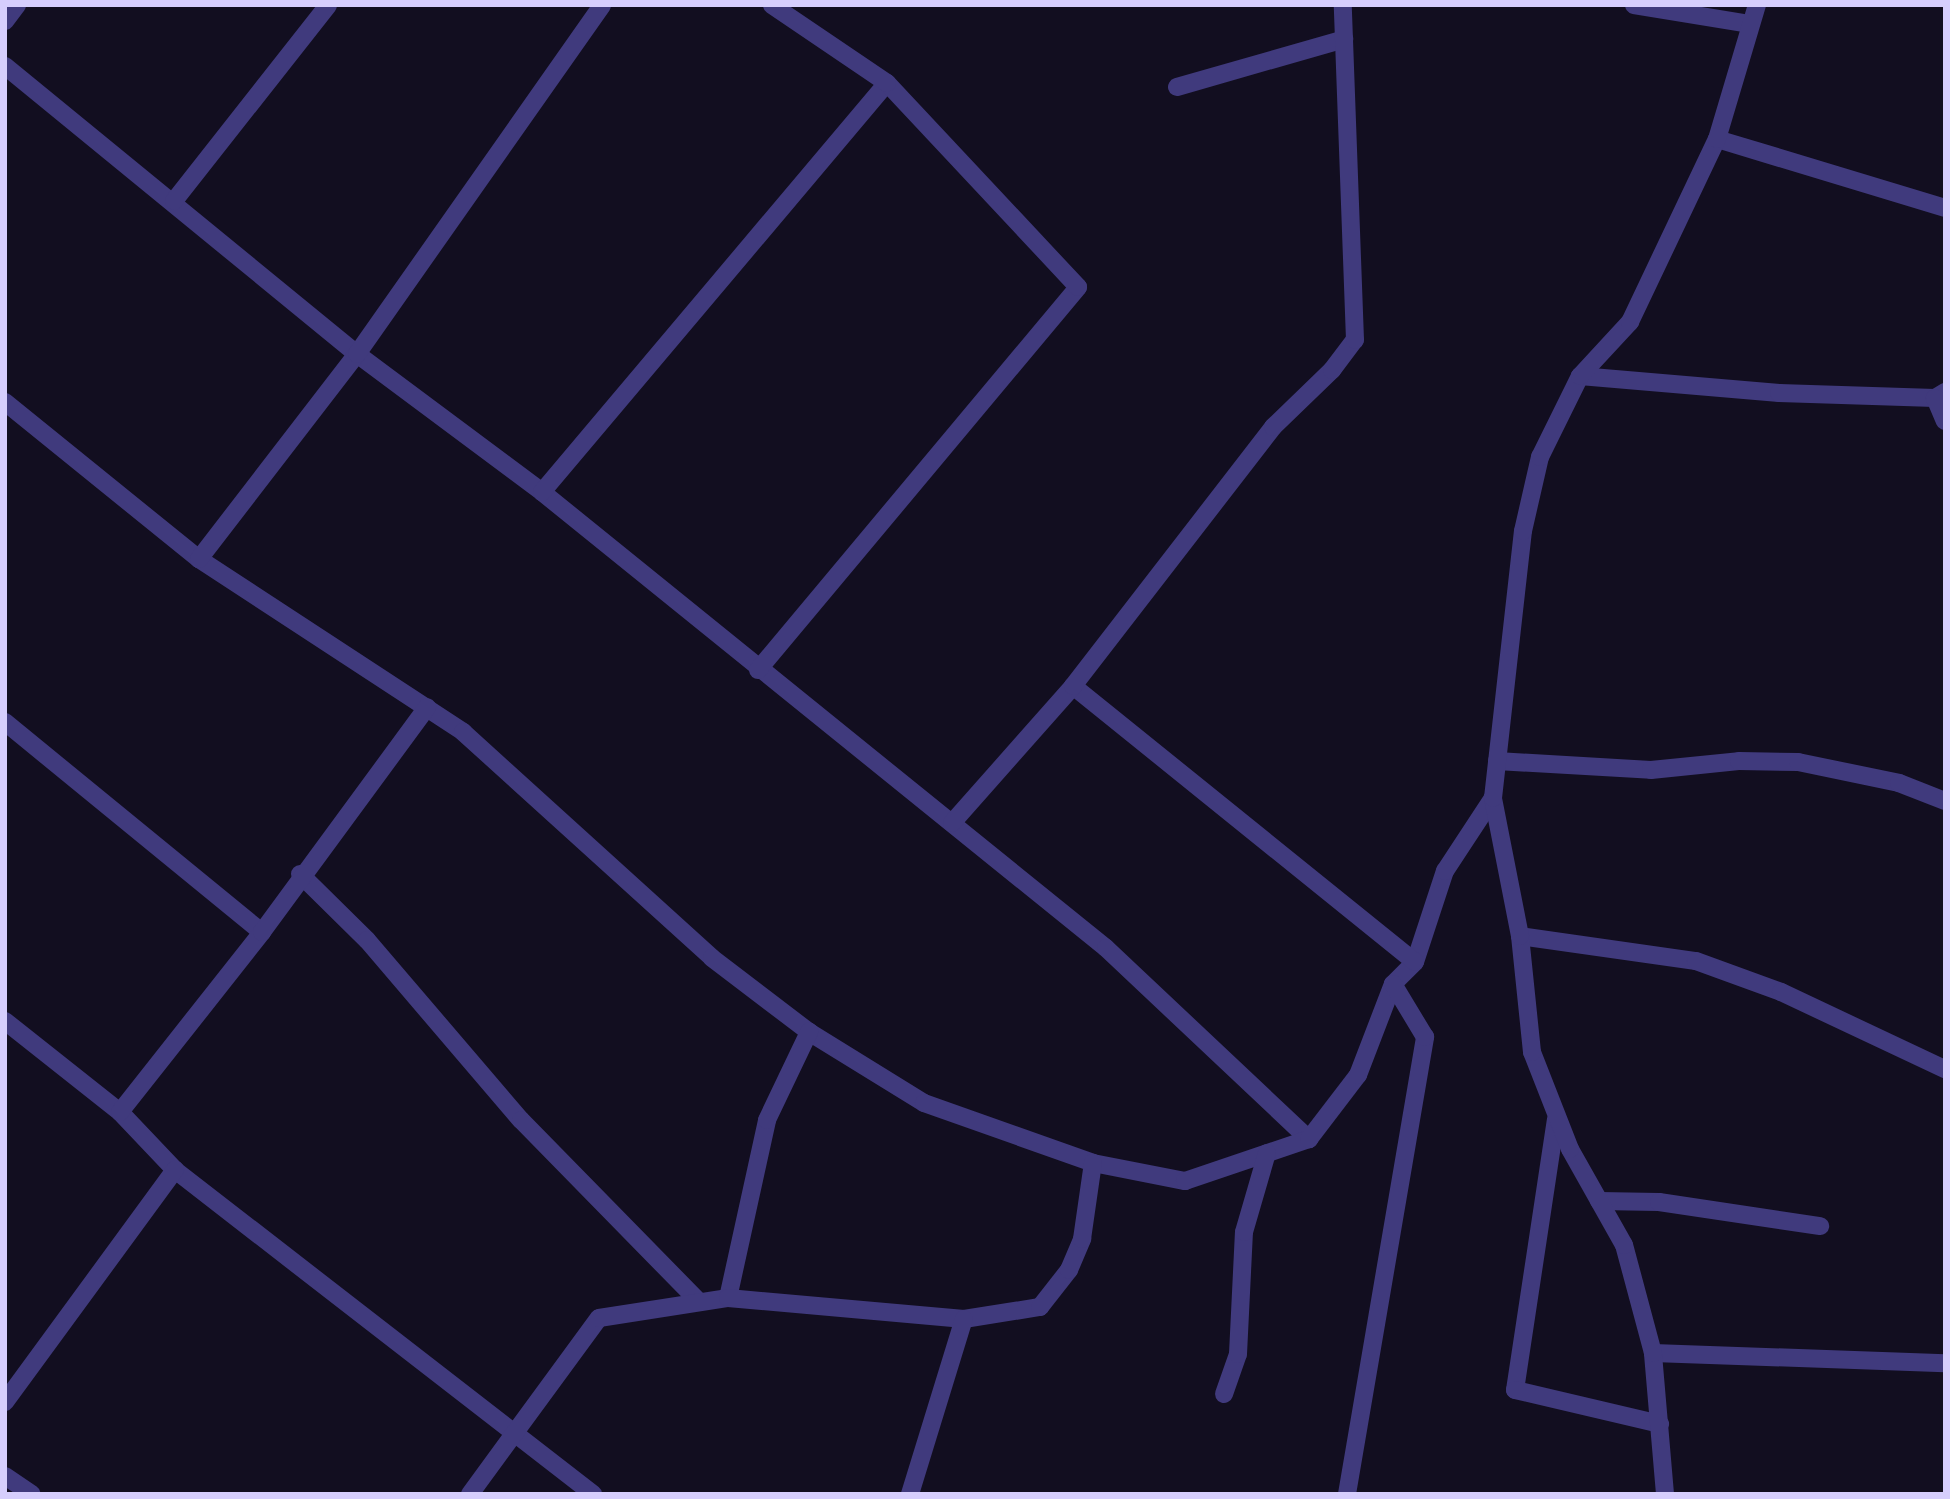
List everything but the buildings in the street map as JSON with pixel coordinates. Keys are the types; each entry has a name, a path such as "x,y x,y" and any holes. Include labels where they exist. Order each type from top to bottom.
{"street":[{"path":"5,21 17,5"},
{"path":"174,201 328,5"},
{"path":"199,559 357,354 602,5"},
{"path":"758,670 1078,287 887,83 772,5"},
{"path":"952,823 1073,686 1273,427 1332,370 1354,340 1343,5"},
{"path":"1634,5 1751,24"},
{"path":"1665,1494 1653,1353 1624,1245 1557,1116 1532,1052 1520,936 1493,798 1523,531 1540,457 1580,376 1630,321 1717,139 1757,5"},
{"path":"1177,88 1344,38"},
{"path":"5,66 174,201 357,354 542,492 758,670 1106,948 1309,1139"},
{"path":"542,492 887,83"},
{"path":"1717,139 1945,208"},
{"path":"1580,376 1779,393 1940,395 1945,421"},
{"path":"5,402 199,559 427,707 565,821 712,958 809,1032 924,1103 1093,1163 1185,1181 1309,1139 1358,1076 1393,984 1415,962 1445,871 1493,798"},
{"path":"1073,686 1415,962"},
{"path":"120,1112 262,932 300,874 427,707"},
{"path":"5,722 262,932"},
{"path":"1497,761 1651,770 1739,761 1798,762 1899,783 1945,802"},
{"path":"300,874 367,940 521,1120 697,1300"},
{"path":"1520,936 1696,961 1781,992 1945,1069"},
{"path":"1346,1494 1425,1037 1393,984"},
{"path":"5,1021 120,1112 175,1170 510,1433 593,1494"},
{"path":"728,1298 767,1121 809,1032"},
{"path":"1557,1116 1515,1390 1660,1424"},
{"path":"1224,1394 1238,1354 1244,1232 1267,1153"},
{"path":"470,1494 510,1433 599,1318 697,1300 728,1298 964,1319 1040,1307 1069,1270 1082,1239 1093,1163"},
{"path":"5,1402 175,1170"},
{"path":"1599,1201 1660,1202 1820,1226"},
{"path":"910,1494 964,1319"},
{"path":"1653,1353 1945,1363"},
{"path":"5,1476 32,1494"}]}
